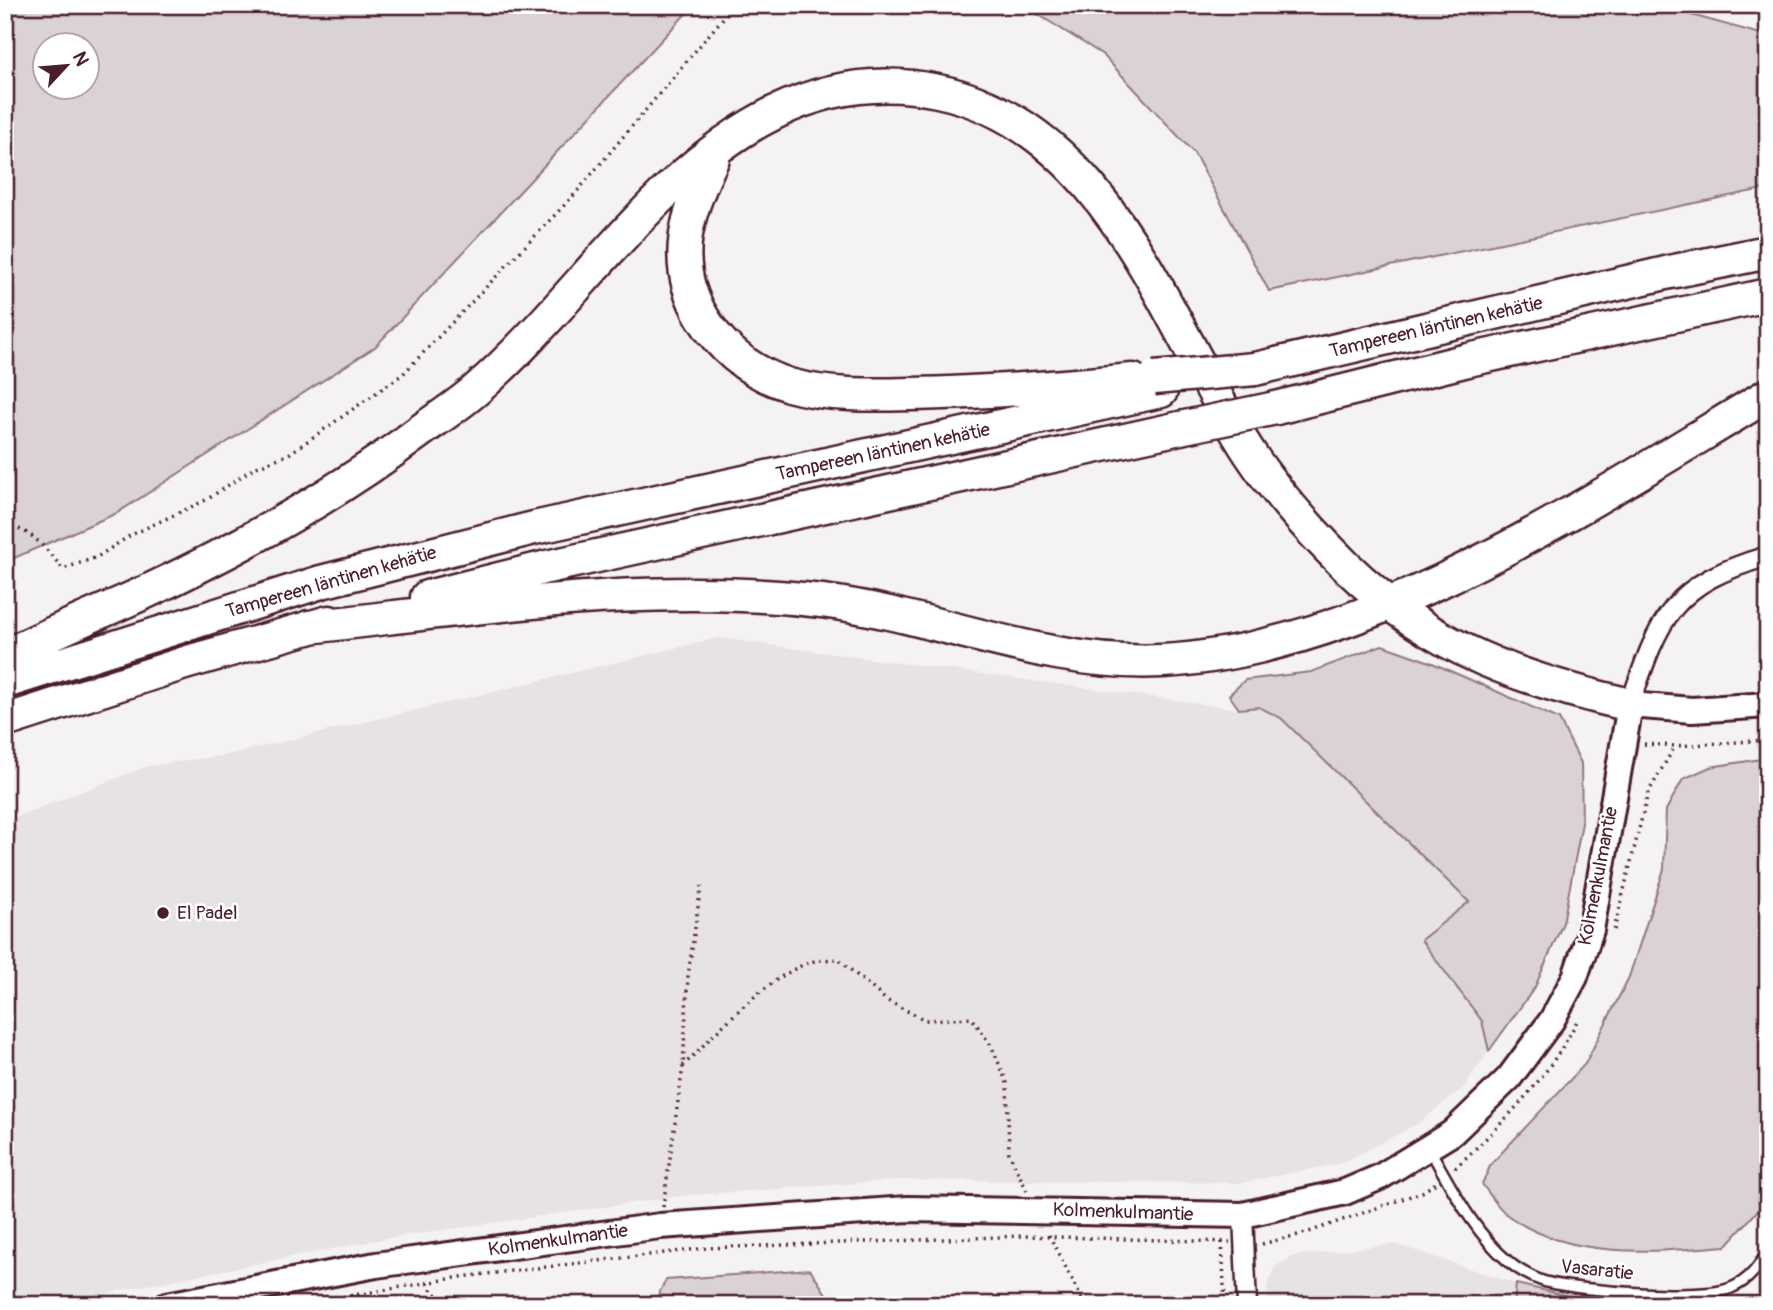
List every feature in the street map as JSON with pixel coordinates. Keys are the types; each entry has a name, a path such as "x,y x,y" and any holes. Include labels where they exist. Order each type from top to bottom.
{"highway":[{"path":"5,656 242,544 357,479 478,388 673,186 719,147 746,128 799,102 849,88 874,85 928,89 968,98 1034,133 1075,170 1125,236 1244,442 1288,504 1332,553 1389,605 1452,645 1492,665 1534,681 1630,705"},
{"path":"719,147 694,197 686,225 682,250 684,273 695,305 716,337 740,361 758,371 788,384 821,392 865,395 1157,385"},
{"name":"Tampereen läntinen kehätie","path":"5,681 321,582 521,531 1157,385 1255,369 1670,272 1768,252"},
{"name":"Tampereen läntinen kehätie","path":"5,721 117,683 309,627 547,567 1276,408 1468,360 1768,295"},
{"path":"309,627 601,596 702,593 824,602 1063,652 1128,661 1164,661 1261,646 1389,605 1566,516 1768,394"}],"street":[{"path":"1768,556 1714,574 1688,590 1664,620 1649,647 1630,705 1692,710 1768,705"},
{"name":"Kolmenkulmantie","path":"167,1305 413,1260 660,1226 844,1211 1036,1209 1243,1215 1345,1192 1380,1177 1429,1148 1483,1107 1509,1078 1552,1020 1575,976 1591,930 1630,705"},
{"path":"1243,1215 1247,1305"}],"lane":[{"name":"Vasaratie","path":"1429,1148 1486,1238 1510,1263 1544,1282 1602,1291 1690,1292 1730,1289 1750,1277 1768,1251"}],"path":[{"path":"5,528 12,527 36,539 62,569 97,557 131,535 206,500 254,468 289,454 403,374 575,194 734,5"},
{"path":"1622,743 1675,747 1768,740"},
{"path":"1613,933 1648,793 1675,747"},
{"path":"660,1226 683,1066 688,976 701,886"},
{"path":"683,1066 732,1017 770,986 811,961 838,959 886,1000 925,1020 972,1018 992,1047 1007,1083 1009,1153 1085,1305"},
{"path":"295,1305 427,1283 707,1248 1050,1237 1266,1244 1306,1233 1422,1192 1446,1177 1490,1135 1543,1077 1564,1048 1579,1016"},
{"path":"1222,1242 1225,1305"},
{"path":"413,1260 432,1291 451,1305"}],"shaded area":[{"path":"5,5 694,5 375,347 117,513 5,562"},
{"path":"1023,5 1655,5 1768,36 1768,188 1269,291 1194,153 1103,55"},
{"path":"718,638 1239,709 1259,707 1281,718 1469,902 1421,941 1482,1021 1489,1051 1463,1088 1417,1124 1342,1163 1241,1183 901,1180 680,1196 388,1238 46,1305 5,1305 5,821 148,766 227,755"},
{"path":"1382,645 1430,662 1559,719 1581,763 1582,823 1563,923 1535,987 1489,1051 1482,1021 1421,940 1469,902 1281,718 1259,707 1239,709 1229,695 1245,680 1311,672"},
{"path":"1768,758 1768,1199 1726,1246 1615,1250 1560,1241 1534,1231 1506,1214 1482,1184 1491,1164 1585,1064 1629,977 1664,869 1666,810 1683,779 1710,767"},
{"path":"1395,1244 1516,1284 1514,1305 1268,1305 1267,1286 1275,1267 1293,1256"},
{"path":"810,1269 833,1305 653,1305 666,1280"},
{"path":"1516,1284 1608,1305 1514,1305"}],"place":[{"name":"El Padel","path":"163,913"}]}
